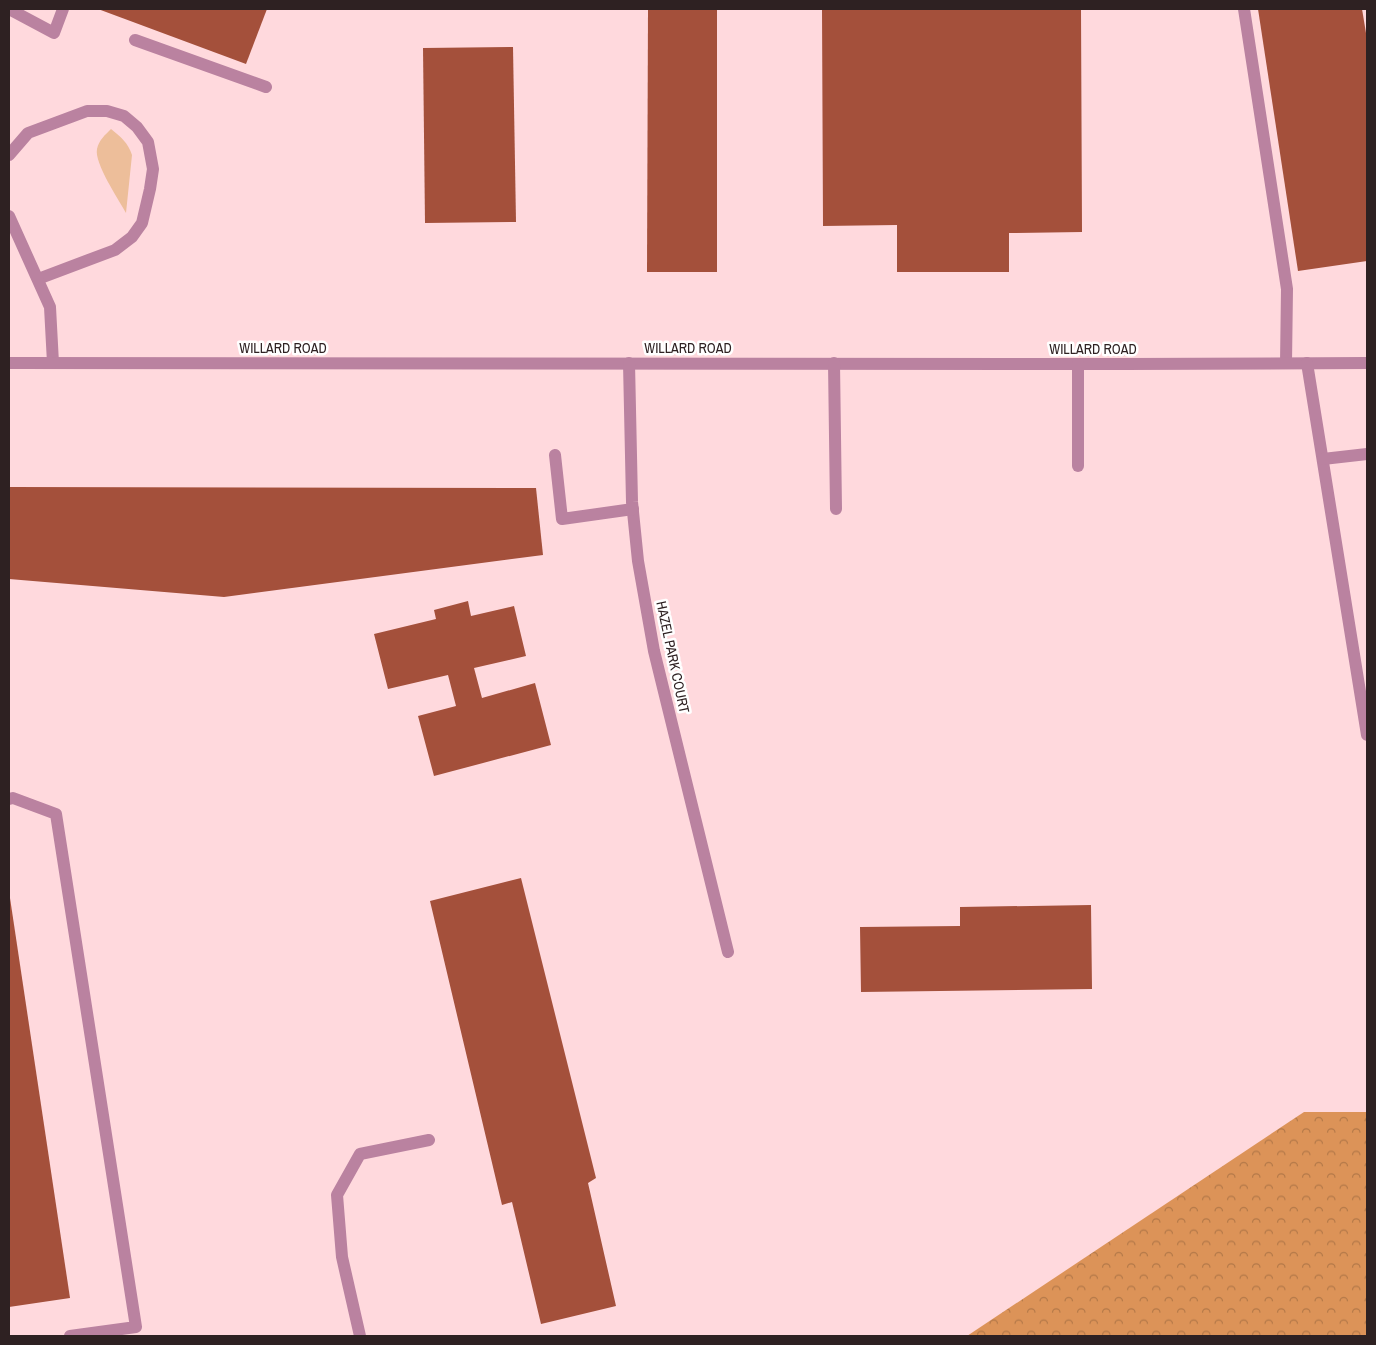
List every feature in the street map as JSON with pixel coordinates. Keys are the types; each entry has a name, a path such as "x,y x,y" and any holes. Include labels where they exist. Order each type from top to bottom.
{"street":[{"path":"9,9 54,33 62,9"},
{"path":"1244,9 1287,289 1286,363"},
{"path":"135,40 266,88"},
{"path":"9,155 28,133 87,111 107,111 124,116 137,127 148,142 153,169 150,190 142,223 132,237 115,250 38,279"},
{"path":"9,216 50,307 53,363"},
{"name":"WILLARD ROAD","path":"9,363 1367,363"},
{"name":"HAZEL PARK COURT","path":"629,363 633,510 638,561 654,651 728,952"},
{"path":"834,363 836,510"},
{"path":"1307,363 1367,735"},
{"path":"1078,364 1078,466"},
{"path":"555,454 562,519 633,510"},
{"path":"1323,459 1367,454"},
{"path":"9,799 13,798 56,814 136,1327 70,1336"},
{"path":"360,1336 342,1257 337,1195 360,1154 429,1140"}],"shaded area":[{"path":"111,129 124,140 132,155 126,213 103,172 97,155 99,143"}],"green space":[{"path":"1304,1112 1367,1112 1367,1336 967,1336"}],"building":[{"path":"98,9 267,9 246,64"},
{"path":"648,9 717,9 717,272 647,272"},
{"path":"822,9 1081,9 1082,232 1009,233 1009,272 897,272 897,225 823,226"},
{"path":"1258,9 1362,9 1367,39 1367,261 1298,271"},
{"path":"513,47 516,222 425,223 423,48"},
{"path":"9,487 536,488 543,555 224,597 9,579"},
{"path":"468,601 471,616 514,606 526,656 474,668 482,698 535,683 551,745 434,776 418,716 456,706 448,675 388,689 374,634 436,619 434,610"},
{"path":"521,878 596,1178 588,1183 616,1306 541,1324 512,1202 502,1205 430,901"},
{"path":"9,898 70,1298 9,1307"},
{"path":"1091,905 1092,989 861,992 860,927 960,926 960,907"}]}
